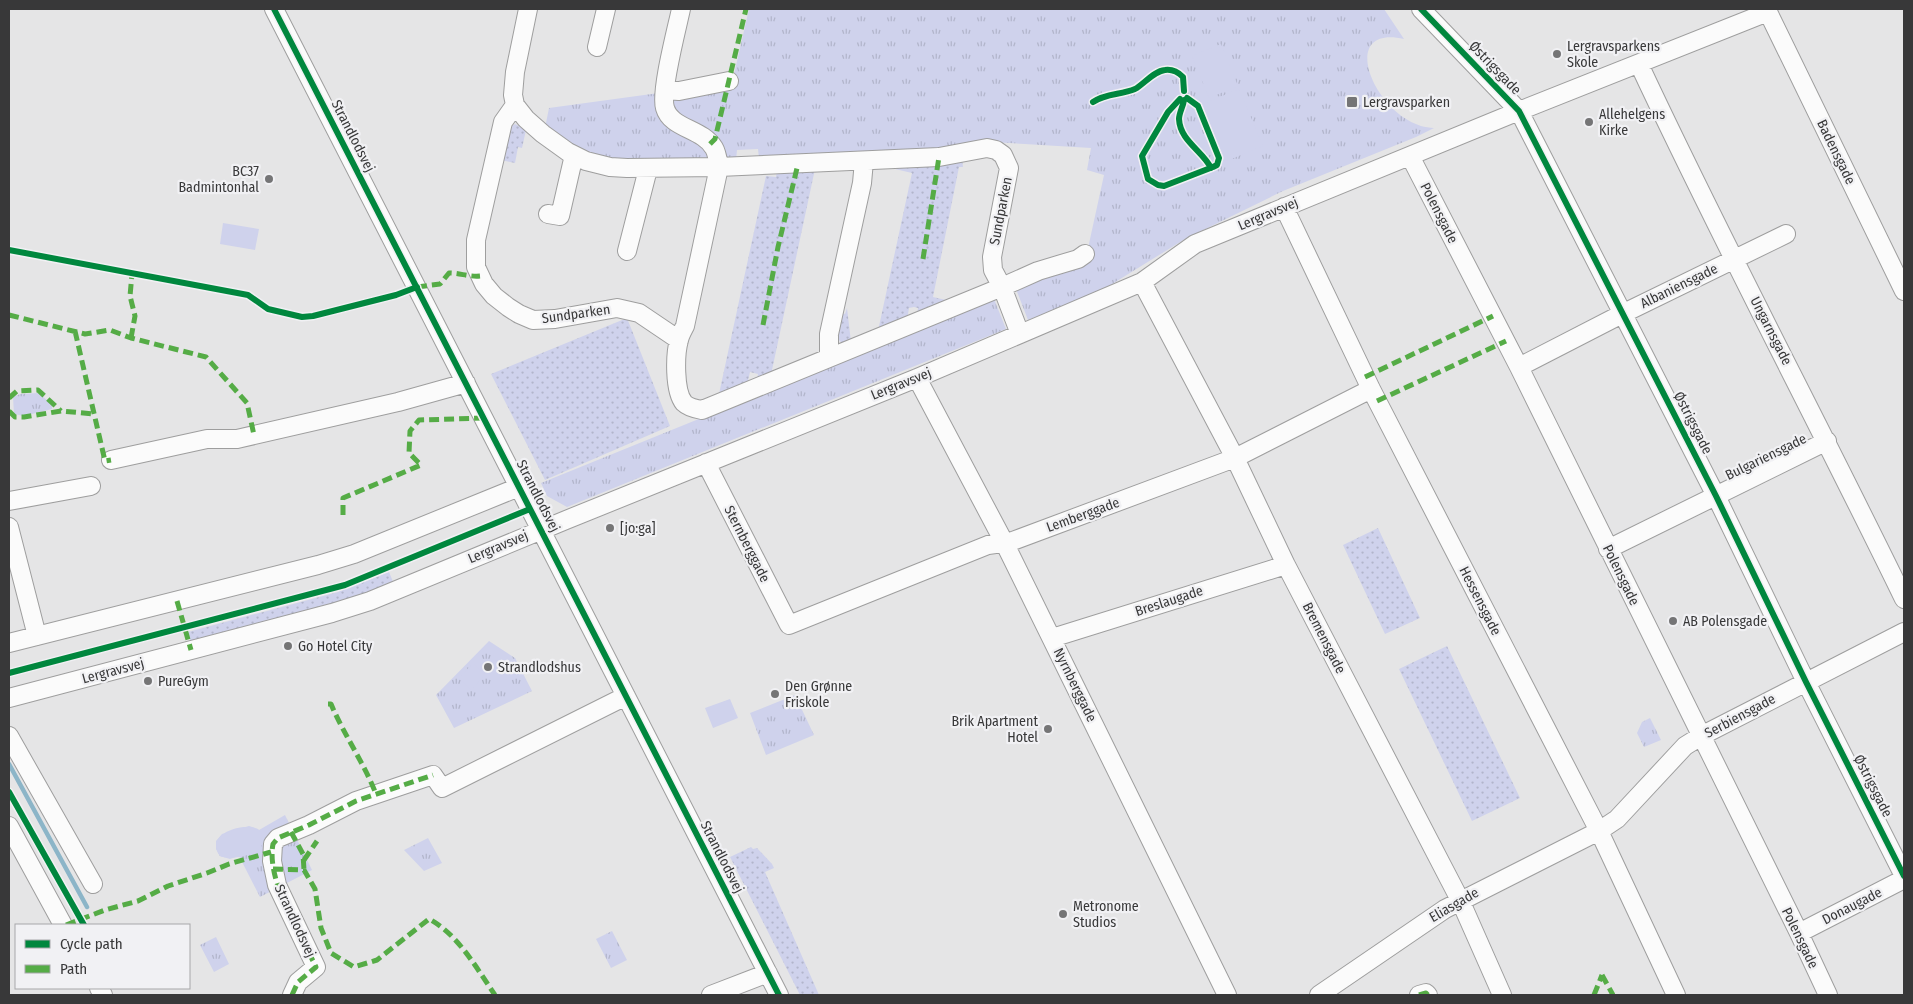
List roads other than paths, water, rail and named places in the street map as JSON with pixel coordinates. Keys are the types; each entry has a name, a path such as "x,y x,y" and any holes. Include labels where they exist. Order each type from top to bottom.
{"street":[{"name":"Strandlodsvej","path":"274,9 779,995"},
{"path":"515,105 512,95 515,72 528,9"},
{"path":"597,47 606,9"},
{"path":"681,9 665,90 665,109 677,124 703,135 715,150 719,167 685,326 679,340 677,360 679,392 684,403 702,410 1038,271 1078,259 1085,254"},
{"name":"Østrigsgade","path":"1421,9 1519,111 1716,496 1806,682 1904,876"},
{"name":"Lergravsvej","path":"9,698 332,614 370,601 916,378 1142,282 1195,244 1768,11"},
{"name":"Badensgade","path":"1768,11 1904,292"},
{"name":"Ungarnsgade","path":"1639,64 1904,599"},
{"path":"665,90 679,91 729,81"},
{"name":"Sundparken","path":"679,340 639,313 617,308 555,319 533,320 508,307 494,296 484,284 476,267 476,240 503,122 515,105 526,119 543,134 574,155 586,161 610,166 648,169 864,161 940,157 987,148 996,150 1003,155 1009,168 992,257 993,270 1002,287 1020,334"},
{"path":"548,214 560,216 574,155"},
{"name":"Polensgade","path":"1410,156 1520,367 1828,995"},
{"path":"829,358 829,334 862,183 864,161"},
{"path":"627,251 648,169"},
{"name":"Hessensgade","path":"1284,207 1370,389 1599,831 1676,995"},
{"name":"Albaniensgade","path":"1520,367 1622,314 1786,234"},
{"name":"Bremensgade","path":"1142,282 1235,458 1286,565 1460,900 1502,995"},
{"name":"Nyrnberggade","path":"916,378 1005,544 1228,995"},
{"path":"110,460 207,439 237,439 398,402 466,383"},
{"name":"Lemberggade","path":"788,626 988,545 1005,544 1235,458 1370,389"},
{"name":"Bulgariensgade","path":"1608,549 1827,441"},
{"name":"Sternberggade","path":"706,463 788,626"},
{"path":"9,501 90,486"},
{"path":"9,643 318,565 354,554 519,487"},
{"path":"9,527 37,636"},
{"name":"Breslaugade","path":"1052,638 1286,565"},
{"name":"Serbiensgade","path":"1599,831 1617,819 1685,746 1904,632"},
{"name":"Strandlodsvej","path":"292,995 298,982 316,967 277,885 271,852 273,844 278,838 309,825 356,801 433,775 442,788 626,696"},
{"path":"9,736 93,884"},
{"path":"9,826 62,924"},
{"name":"Eliasgade","path":"1319,995 1423,923 1460,900 1599,831"},
{"name":"Donaugade","path":"1799,933 1904,879"},
{"path":"711,995 768,973"},
{"path":"1419,995 1426,993 1428,995"}],"waterway":[{"path":"9,764 87,907"}],"place":[{"name":"Lergravsparkens Skole","path":"1557,54"},
{"name":"Lergravsparken","path":"1352,102"},
{"name":"Allehelgens Kirke","path":"1589,122"},
{"name":"BC37 Badmintonhal","path":"269,179"},
{"name":"[jo:ga]","path":"610,528"},
{"name":"AB Polensgade","path":"1673,621"},
{"name":"Go Hotel City","path":"288,646"},
{"name":"Strandlodshus","path":"488,667"},
{"name":"PureGym","path":"148,681"},
{"name":"Den Grønne Friskole","path":"775,694"},
{"name":"Brik Apartment Hotel","path":"1048,729"},
{"name":"Metronome Studios","path":"1063,914"}]}
